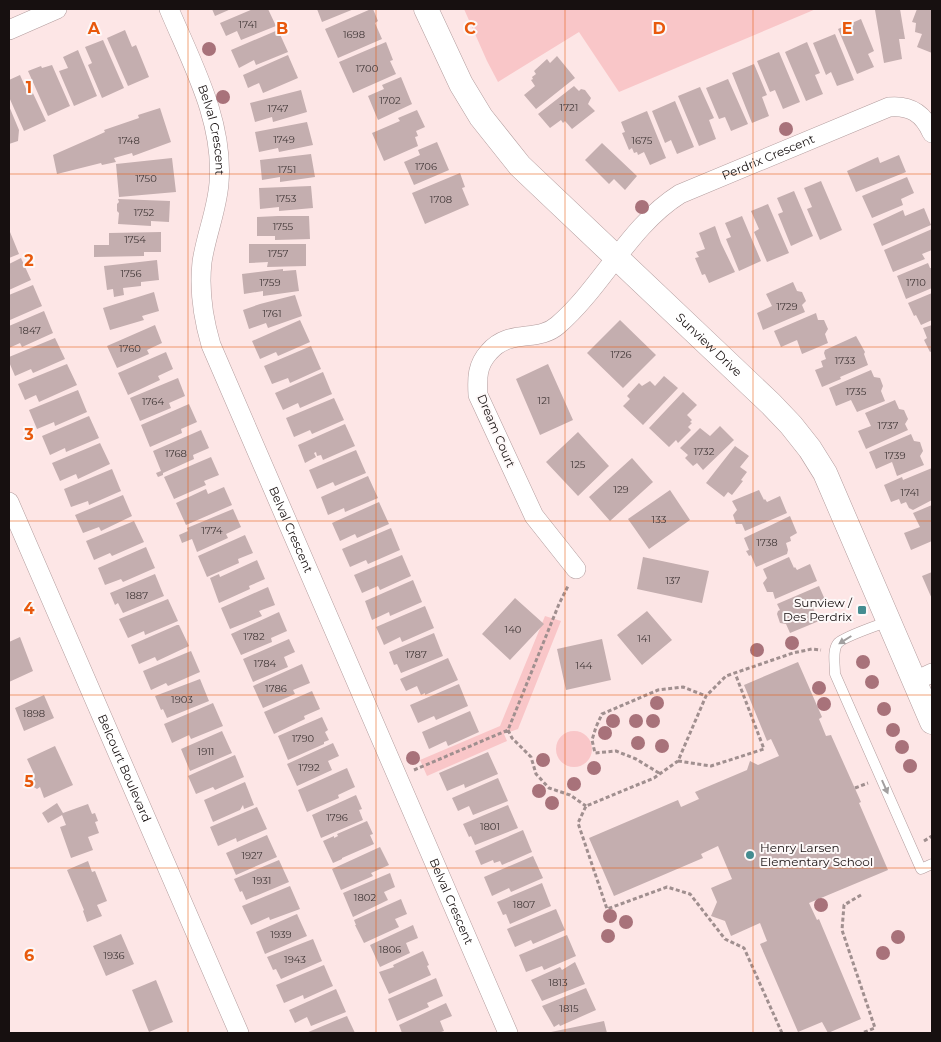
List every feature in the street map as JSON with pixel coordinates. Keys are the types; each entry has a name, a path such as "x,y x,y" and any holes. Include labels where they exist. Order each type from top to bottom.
{"street":[{"path":"9,30 57,9"},
{"name":"Belval Crescent","path":"169,9 210,109 218,152 219,183 202,261 201,291 204,322 208,337 508,1033"},
{"name":"Sunview Drive","path":"426,9 461,84 481,118 520,166 771,404 810,449 829,481 889,621 924,677 932,722"},
{"name":"Perdrix Crescent","path":"616,258 633,236 667,202 680,194 889,107 900,106 912,109 922,116 932,132"},
{"name":"Dream Court","path":"576,569 534,516 478,395 477,379 480,365 492,348 501,341 544,333 557,327 596,285 616,258"},
{"name":"Belcourt Boulevard","path":"9,502 239,1033"}],"lane":[{"path":"889,621 859,632 838,643 834,653 835,674 921,869 932,864"}],"path":[{"path":"397,778 508,730 559,604 576,569"},
{"path":"782,1033 744,948 725,939 690,894 667,887 607,909 578,823 586,806 654,778 678,761 706,696 726,676 793,653 812,649 834,653"},
{"path":"678,761 711,766 764,749 735,673"},
{"path":"660,774 636,759 616,751 595,753 592,740 602,714 658,690 683,686 706,696"},
{"path":"508,730 512,738 532,756 536,774 549,788 570,795 586,806"},
{"path":"922,842 932,836"},
{"path":"860,895 844,905 842,930 876,1028 862,1033"}],"shaded area":[{"path":"464,9 816,9 619,92 579,32 498,82"},
{"path":"545,616 561,621 518,729 504,734 507,741 427,776 420,760 500,726"},
{"path":"574,731 586,737 592,749 586,761 574,767 562,761 556,749 562,737"}],"building":[{"path":"212,9 231,9 215,16"},
{"path":"253,9 268,9 276,26 241,40 237,31 226,36 220,23"},
{"path":"317,9 354,9 322,22"},
{"path":"373,9 378,21 375,23 382,39 338,58 325,29"},
{"path":"900,9 905,39 899,39 902,59 884,63 875,10"},
{"path":"917,9 932,9 932,53 917,47 922,34 915,32 916,23 912,22"},
{"path":"861,19 874,51 868,54 874,67 857,74 838,29"},
{"path":"125,30 132,47 136,45 149,77 128,86 107,38"},
{"path":"278,30 288,52 256,65 254,60 239,68 231,50"},
{"path":"835,34 854,80 837,86 831,72 826,75 813,43"},
{"path":"103,40 124,88 102,98 88,65 92,63 85,47"},
{"path":"386,42 393,60 390,61 396,74 353,93 339,62"},
{"path":"807,42 820,73 815,75 823,94 806,101 785,52"},
{"path":"78,50 97,96 74,106 59,71 68,68 63,57"},
{"path":"779,52 800,102 783,109 775,90 770,92 757,61"},
{"path":"288,55 298,78 263,93 259,83 248,88 243,75"},
{"path":"557,56 575,78 536,109 524,95 535,86 531,80 536,74 534,71 547,59 550,63"},
{"path":"754,64 767,95 762,97 769,116 752,123 732,73"},
{"path":"52,65 70,106 48,116 28,71 41,66 42,68"},
{"path":"20,75 27,91 31,89 46,121 24,131 9,97 9,80"},
{"path":"401,77 412,104 378,120 368,96 384,89 382,85"},
{"path":"728,79 748,124 731,131 725,117 719,119 706,88"},
{"path":"574,86 579,91 581,89 585,90 591,98 588,104 595,111 572,129 565,121 563,123 561,120 550,128 538,114"},
{"path":"700,87 714,118 709,120 716,139 699,146 678,96"},
{"path":"301,90 307,112 273,122 272,117 255,122 250,103"},
{"path":"675,101 694,147 677,154 671,140 665,143 652,111"},
{"path":"9,106 19,130 18,141 9,144"},
{"path":"160,108 171,142 133,156 132,153 114,158 116,162 102,165 101,163 57,174 53,155 105,132 104,130 139,118 138,115"},
{"path":"417,110 425,127 416,131 418,136 415,137 418,146 384,161 372,133 400,121 398,118"},
{"path":"647,111 666,158 650,165 644,152 638,155 637,152 634,153 632,148 629,150 622,133 625,132 621,122"},
{"path":"307,122 313,145 279,152 278,148 259,152 255,132"},
{"path":"437,142 449,170 414,185 404,162 420,155 418,150"},
{"path":"602,143 637,176 625,190 614,179 609,184 585,160"},
{"path":"311,154 315,177 280,182 280,177 262,180 260,160"},
{"path":"899,155 906,172 856,192 847,171 878,157 880,163"},
{"path":"172,158 176,192 119,197 116,164"},
{"path":"460,173 465,187 462,188 469,205 425,224 412,193"},
{"path":"907,177 914,193 901,199 903,205 872,218 862,196"},
{"path":"821,181 842,230 820,240 807,209 812,207 804,188"},
{"path":"311,186 313,208 279,211 279,207 260,209 259,188"},
{"path":"794,191 813,236 791,246 778,214 783,212 777,198"},
{"path":"118,199 170,201 169,222 151,221 151,226 118,224"},
{"path":"768,204 789,253 767,262 754,232 759,229 751,211"},
{"path":"924,208 931,225 882,246 873,224 903,210 905,216"},
{"path":"309,216 310,239 275,240 275,236 257,236 257,217"},
{"path":"742,216 761,261 739,271 726,239 731,237 725,223"},
{"path":"715,226 735,272 709,283 705,274 702,275 695,258 699,257 696,252 705,249 699,233"},
{"path":"932,229 932,250 922,254 925,259 893,272 884,250"},
{"path":"161,232 161,252 144,252 144,256 94,257 94,245 109,245 109,233"},
{"path":"9,233 19,254 9,258"},
{"path":"249,244 306,244 306,266 267,267 268,262 249,263"},
{"path":"21,258 31,280 9,290 9,264"},
{"path":"157,260 159,280 141,282 141,286 123,288 124,295 114,297 113,289 107,290 104,266"},
{"path":"928,263 930,268 932,268 932,288 906,299 897,276"},
{"path":"283,269 283,271 296,270 299,291 263,296 263,291 244,294 242,274"},
{"path":"793,282 797,291 802,292 806,301 802,305 805,312 763,330 757,313 772,306 766,294"},
{"path":"33,285 42,306 10,320 9,295"},
{"path":"154,292 159,311 142,316 144,320 110,330 103,308"},
{"path":"932,293 932,320 921,325 908,303"},
{"path":"295,295 302,316 268,328 266,323 249,329 243,310"},
{"path":"44,311 53,333 22,347 20,343 9,348 9,326"},
{"path":"816,313 818,320 824,320 828,329 825,334 828,343 802,354 797,340 781,347 774,331"},
{"path":"300,320 310,342 278,356 276,352 260,359 252,341"},
{"path":"620,320 656,355 623,388 587,353"},
{"path":"155,325 162,343 147,350 149,354 117,368 107,346"},
{"path":"932,325 932,351 930,352 924,340 927,338 923,328"},
{"path":"856,336 865,352 868,365 822,387 815,370 823,367 821,361 826,359 825,350"},
{"path":"55,338 65,359 33,373 31,369 15,376 9,362 9,357"},
{"path":"311,346 321,369 290,383 288,378 272,384 264,366"},
{"path":"166,352 173,369 158,376 160,380 128,395 118,373"},
{"path":"67,364 77,385 39,402 36,395 25,400 18,384"},
{"path":"548,364 573,420 540,435 516,379"},
{"path":"871,370 874,377 880,378 883,386 881,391 885,401 857,412 851,400 836,406 829,388"},
{"path":"323,372 332,394 300,408 298,403 283,410 275,393"},
{"path":"664,376 678,388 643,425 623,406 630,399 627,396 639,383 642,386 650,381 655,386"},
{"path":"178,378 185,396 169,403 171,408 140,421 130,398"},
{"path":"78,390 87,412 55,426 54,422 37,429 29,410"},
{"path":"683,392 697,405 687,415 692,420 688,427 691,430 678,443 676,440 669,447 649,428"},
{"path":"334,398 344,420 312,434 310,430 294,437 286,418"},
{"path":"895,400 899,409 904,410 908,419 905,424 908,430 866,449 858,431 871,426 865,413"},
{"path":"189,404 197,422 181,429 182,433 150,447 141,425"},
{"path":"89,416 99,438 66,452 65,448 50,455 42,436"},
{"path":"345,424 355,446 323,460 321,455 317,456 316,452 314,453 316,457 305,463 298,445"},
{"path":"720,426 734,440 703,470 697,463 693,466 685,458 688,455 680,448 700,428 710,436"},
{"path":"201,430 209,448 193,455 194,459 158,477 156,473 161,471 153,451"},
{"path":"578,432 609,466 578,496 546,462"},
{"path":"911,434 914,441 920,442 923,451 920,456 924,465 897,476 892,462 876,469 869,452"},
{"path":"100,443 110,464 78,479 76,474 60,481 52,463"},
{"path":"735,446 749,456 740,467 747,472 741,480 743,481 732,495 728,492 724,497 706,483"},
{"path":"356,450 366,473 335,486 333,482 317,489 309,470"},
{"path":"211,457 219,475 204,481 206,485 174,499 164,477"},
{"path":"632,458 653,482 610,521 589,497"},
{"path":"932,468 932,500 913,510 909,508 906,502 901,504 899,499 891,502 884,485 902,477 903,480"},
{"path":"112,469 121,491 89,505 88,501 71,507 64,489"},
{"path":"368,476 378,498 345,512 344,508 328,515 321,497"},
{"path":"224,487 232,505 186,525 176,503 206,489 208,494"},
{"path":"670,490 690,520 649,549 628,519"},
{"path":"759,490 767,502 780,496 787,513 745,531 742,524 736,524 733,515 737,510 732,501"},
{"path":"123,495 132,516 101,531 99,527 83,533 75,515"},
{"path":"379,502 389,524 357,538 355,534 340,541 332,523"},
{"path":"932,505 932,541 911,550 904,533 920,527 913,513"},
{"path":"233,509 241,527 226,534 228,538 197,552 192,539 182,543 179,535 188,531 187,528"},
{"path":"790,516 797,533 790,537 791,541 786,543 787,554 756,567 751,555 749,556 746,551 749,550 744,538"},
{"path":"134,521 144,542 112,556 110,553 94,560 86,541"},
{"path":"391,528 400,550 368,564 366,560 350,567 342,549"},
{"path":"245,535 253,553 238,559 239,563 207,577 198,556"},
{"path":"146,547 155,568 123,582 121,579 105,585 98,568"},
{"path":"402,555 411,576 380,590 378,586 362,593 354,575"},
{"path":"643,557 709,571 702,603 637,589"},
{"path":"789,557 794,568 797,570 810,564 817,581 775,599 773,592 767,592 763,583 767,578 763,569"},
{"path":"257,560 265,579 249,586 250,589 219,603 210,578 219,574 220,577"},
{"path":"932,572 932,599 922,576"},
{"path":"155,574 164,596 123,613 118,603 115,605 110,593"},
{"path":"413,580 422,602 390,616 389,612 372,620 365,601"},
{"path":"819,586 826,602 813,608 819,621 790,633 786,624 780,623 777,614 780,610 777,604"},
{"path":"268,587 275,605 259,611 262,616 230,629 221,608"},
{"path":"515,598 544,624 510,660 482,634"},
{"path":"168,599 178,621 145,635 144,631 128,638 119,619"},
{"path":"425,606 434,628 402,642 400,637 384,645 376,627"},
{"path":"647,611 672,640 642,665 617,635"},
{"path":"279,612 287,631 271,638 272,642 241,655 231,634"},
{"path":"179,625 189,646 157,661 155,657 139,664 131,645"},
{"path":"434,633 443,656 401,673 397,664 394,665 389,652"},
{"path":"20,637 33,671 9,682 9,642"},
{"path":"289,639 295,652 284,657 288,667 253,682 243,659"},
{"path":"602,639 611,680 566,690 557,649"},
{"path":"191,651 200,672 168,686 166,683 151,690 143,671"},
{"path":"448,658 458,680 425,695 425,693 421,695 417,686 406,691 400,679"},
{"path":"798,662 822,717 819,719 826,736 831,735 861,802 859,803 888,870 809,903 817,920 819,919 861,1019 828,1033 822,1022 798,1032 760,944 767,941 760,923 731,936 725,921 711,916 717,902 711,888 732,879 718,846 701,854 703,858 614,896 589,838 678,800 681,807 699,799 695,792 747,770 750,761 758,765 779,756 771,739 767,741 744,685"},
{"path":"302,664 310,683 293,690 295,694 263,708 253,686"},
{"path":"200,679 209,701 167,718 155,696"},
{"path":"459,684 468,706 436,720 434,716 418,723 410,705"},
{"path":"312,691 320,709 304,716 305,719 274,734 264,712"},
{"path":"44,695 54,718 24,731 15,708"},
{"path":"213,703 223,726 191,739 189,735 172,743 164,724"},
{"path":"470,711 479,732 448,746 446,741 429,749 422,732"},
{"path":"322,717 328,730 325,732 329,740 288,760 278,736"},
{"path":"222,731 232,753 190,771 181,749"},
{"path":"333,743 339,756 328,761 332,770 297,786 287,764"},
{"path":"55,746 73,785 44,798 40,787 37,789 32,786 30,780 31,775 34,774 27,759"},
{"path":"488,752 498,774 465,788 464,784 447,791 439,773"},
{"path":"235,755 244,777 215,790 213,787 196,794 188,776"},
{"path":"347,768 355,787 338,795 339,798 307,812 298,790"},
{"path":"498,778 508,801 473,815 469,806 458,811 452,798"},
{"path":"245,782 254,805 244,809 243,805 240,810 213,822 204,800"},
{"path":"356,795 362,809 359,810 363,820 321,838 312,815"},
{"path":"57,803 63,813 88,804 92,814 95,813 98,821 95,822 99,833 88,837 93,850 71,858 60,827 66,825 62,815 48,823 42,813"},
{"path":"508,805 518,828 475,845 463,824"},
{"path":"257,807 267,829 237,842 236,838 218,846 210,827"},
{"path":"367,821 373,834 370,835 374,844 333,863 323,841 334,836 334,838 338,836 337,834"},
{"path":"523,830 532,852 502,865 500,861 494,863 493,860 481,865 475,851"},
{"path":"267,835 277,857 236,875 226,853"},
{"path":"380,847 389,865 371,873 373,876 341,890 332,869"},
{"path":"533,856 543,878 511,892 509,888 492,896 484,877"},
{"path":"279,860 289,882 246,900 234,879"},
{"path":"88,861 92,872 95,871 107,901 97,905 102,916 87,922 84,910 67,870"},
{"path":"390,873 395,887 384,892 388,900 353,917 343,893"},
{"path":"542,883 551,906 510,924 506,914 503,915 497,902"},
{"path":"290,886 300,909 270,920 269,917 251,925 242,906"},
{"path":"401,899 407,914 395,919 399,927 364,943 354,920"},
{"path":"556,909 565,930 533,944 531,940 515,947 507,929"},
{"path":"297,914 307,936 265,954 256,932"},
{"path":"413,925 418,938 406,943 410,953 380,967 370,945"},
{"path":"121,934 134,964 106,976 93,946"},
{"path":"567,935 576,956 544,970 542,966 526,972 519,955"},
{"path":"313,939 322,961 281,979 276,969 273,970 267,957"},
{"path":"423,951 431,975 389,994 379,972 394,967 393,965"},
{"path":"575,962 585,984 542,1001 531,980 560,967 562,970"},
{"path":"324,965 333,986 304,999 303,995 284,1003 276,985"},
{"path":"436,978 443,996 427,1003 429,1007 397,1021 388,999"},
{"path":"156,980 173,1022 149,1032 132,990"},
{"path":"586,988 596,1010 554,1027 542,1006"},
{"path":"336,989 346,1012 311,1026 307,1017 295,1023 289,1010"},
{"path":"446,1003 452,1016 440,1021 444,1031 438,1033 402,1033 399,1025"},
{"path":"347,1016 355,1033 306,1033 337,1020"},
{"path":"604,1021 607,1033 551,1033 551,1032"}],"place":[{"name":"Sunview / Des Perdrix","path":"862,610"},
{"name":"Henry Larsen Elementary School","path":"750,855"}]}
